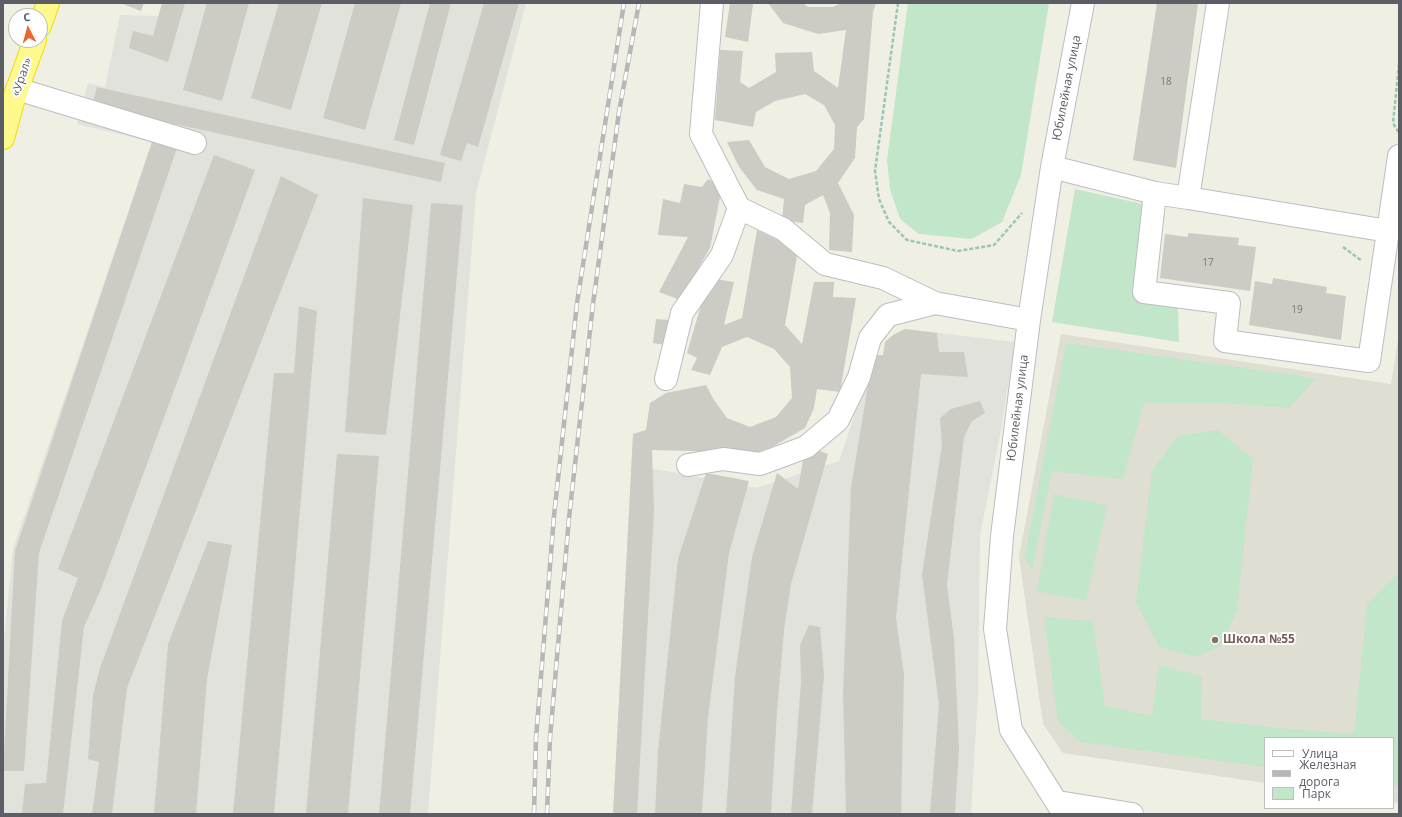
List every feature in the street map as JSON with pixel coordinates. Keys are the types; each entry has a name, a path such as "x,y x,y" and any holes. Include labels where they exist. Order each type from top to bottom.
{"highway":[{"name":"«Урал»","path":"3,138 17,90 32,48"}],"street":[{"path":"712,3 701,134 739,208 783,229 825,264 883,278 935,302 1029,320"},
{"name":"Юбилейная улица","path":"1060,808 1011,730 995,629 1002,536 1029,320 1052,167 1083,3"},
{"path":"1188,198 1218,3"},
{"path":"17,90 195,143"},
{"path":"1155,193 1144,292 1229,303 1225,341 1369,361 1391,265 1388,231 1399,156"},
{"path":"1052,167 1155,193 1388,231"},
{"path":"666,379 682,313 722,255 739,208"},
{"path":"688,465 722,459 760,464 806,447 838,420 859,377 870,338 888,315 935,302"},
{"path":"1060,808 1132,814"}],"path":[{"path":"898,3 875,171 879,200 889,222 907,240 958,251 994,245 1024,210"},
{"path":"1399,64 1392,123 1399,133"}],"shaded area":[{"path":"162,3 526,3 476,193 428,814 3,814 3,650 13,549 152,142 77,124 88,83 105,87 120,15 159,16"},
{"path":"905,329 1015,342 1001,430 980,535 978,696 971,814 613,814 619,707 650,468 756,488 839,461 870,370"},
{"name":"Школа №55","path":"1399,333 1399,803 1394,802 1394,737 1264,737 1264,783 1063,753 1043,724 1019,557 1061,334 1391,384"}],"green space":[{"path":"908,3 1049,3 1021,175 1002,222 972,239 919,234 900,219 890,189 887,160"},
{"path":"1075,189 1147,205 1133,295 1178,308 1179,342 1052,322"},
{"path":"1066,343 1316,378 1289,408 1225,403 1144,403 1123,479 1052,471 1032,571 1025,556"},
{"path":"1218,430 1253,459 1237,611 1221,646 1196,657 1159,647 1136,602 1152,471 1178,436"},
{"path":"1054,494 1107,505 1086,601 1037,591"},
{"path":"1399,572 1399,786 1394,785 1394,737 1264,737 1264,767 1080,742 1058,721 1044,617 1093,621 1105,706 1152,716 1159,665 1202,676 1201,719 1289,729 1354,734 1367,604"}],"building":[{"path":"120,3 144,3 141,11"},
{"path":"162,3 185,3 168,62 129,48 133,31 153,36"},
{"path":"207,3 249,3 222,101 183,90"},
{"path":"279,3 322,3 291,110 251,98"},
{"path":"355,3 401,3 365,130 323,118"},
{"path":"430,3 451,3 414,145 394,140"},
{"path":"484,3 519,3 478,147 467,143 461,161 440,155"},
{"path":"730,3 757,3 753,4 748,42 725,37"},
{"path":"768,3 803,3 808,7 833,7 841,3 876,3 873,12 864,119 857,127 855,158 838,183 854,215 852,252 829,250 830,213 823,195 805,205 803,223 782,220 784,199 757,190 739,167 727,142 749,140 765,167 789,179 816,171 834,149 835,125 824,105 805,94 775,101 756,112 753,127 715,120 720,50 743,51 740,82 749,88 776,72 775,53 812,52 814,71 838,88 846,30 818,34 783,23"},
{"path":"1157,3 1198,3 1176,168 1133,160"},
{"path":"97,87 445,163 441,182 92,106"},
{"path":"152,142 177,148 39,553 24,771 3,771 15,551"},
{"path":"214,155 255,170 101,589 84,627 63,814 22,814 25,784 46,783 62,621 78,578 58,569"},
{"path":"281,176 318,195 127,688 112,814 92,814 99,762 88,759 93,695 100,668"},
{"path":"708,179 722,187 710,248 680,300 659,292 688,237 658,235 663,199 680,203 684,184 702,187"},
{"path":"363,198 413,205 386,435 345,432"},
{"path":"431,203 463,205 410,814 379,814"},
{"path":"757,230 798,250 785,325 802,344 814,282 834,282 833,297 856,298 840,392 817,389 814,408 805,428 772,447 746,456 694,451 652,450 654,510 637,814 613,814 633,434 646,430 650,403 666,393 706,385 714,400 727,418 750,427 776,417 792,398 790,367 774,349 747,337 722,347 710,375 691,370 697,358 687,353 709,278 734,282 724,325 742,318"},
{"path":"1188,233 1239,238 1238,245 1256,247 1250,291 1160,278 1165,234 1188,237"},
{"path":"1273,278 1327,287 1326,293 1346,296 1341,340 1249,325 1255,281 1272,284"},
{"path":"299,306 317,311 274,814 233,814 274,373 294,373"},
{"path":"656,319 669,320 664,345 653,343"},
{"path":"905,329 937,333 939,352 964,352 968,377 921,374 896,618 904,675 901,814 846,814 843,693 851,487 873,355 883,355 885,342 893,335"},
{"path":"980,401 985,413 972,421 964,437 947,585 954,639 959,748 955,814 930,814 939,705 922,574 942,445 940,418 951,409"},
{"path":"817,450 828,454 791,584 784,630 777,712 771,814 726,814 735,676 752,557 777,473 798,489 803,460"},
{"path":"337,454 379,456 348,814 306,814"},
{"path":"706,473 749,481 729,553 708,717 702,814 655,814 658,751 678,559"},
{"path":"208,541 232,545 207,679 196,814 154,814 168,644"},
{"path":"809,625 820,627 824,675 812,814 791,814 801,682 800,645"}],"railway":[{"path":"534,814 536,738 554,516 577,303 624,3"},
{"path":"547,814 550,738 569,518 593,304 619,112 639,3"}],"place":[{"name":"Школа №55","path":"1215,640"}]}
